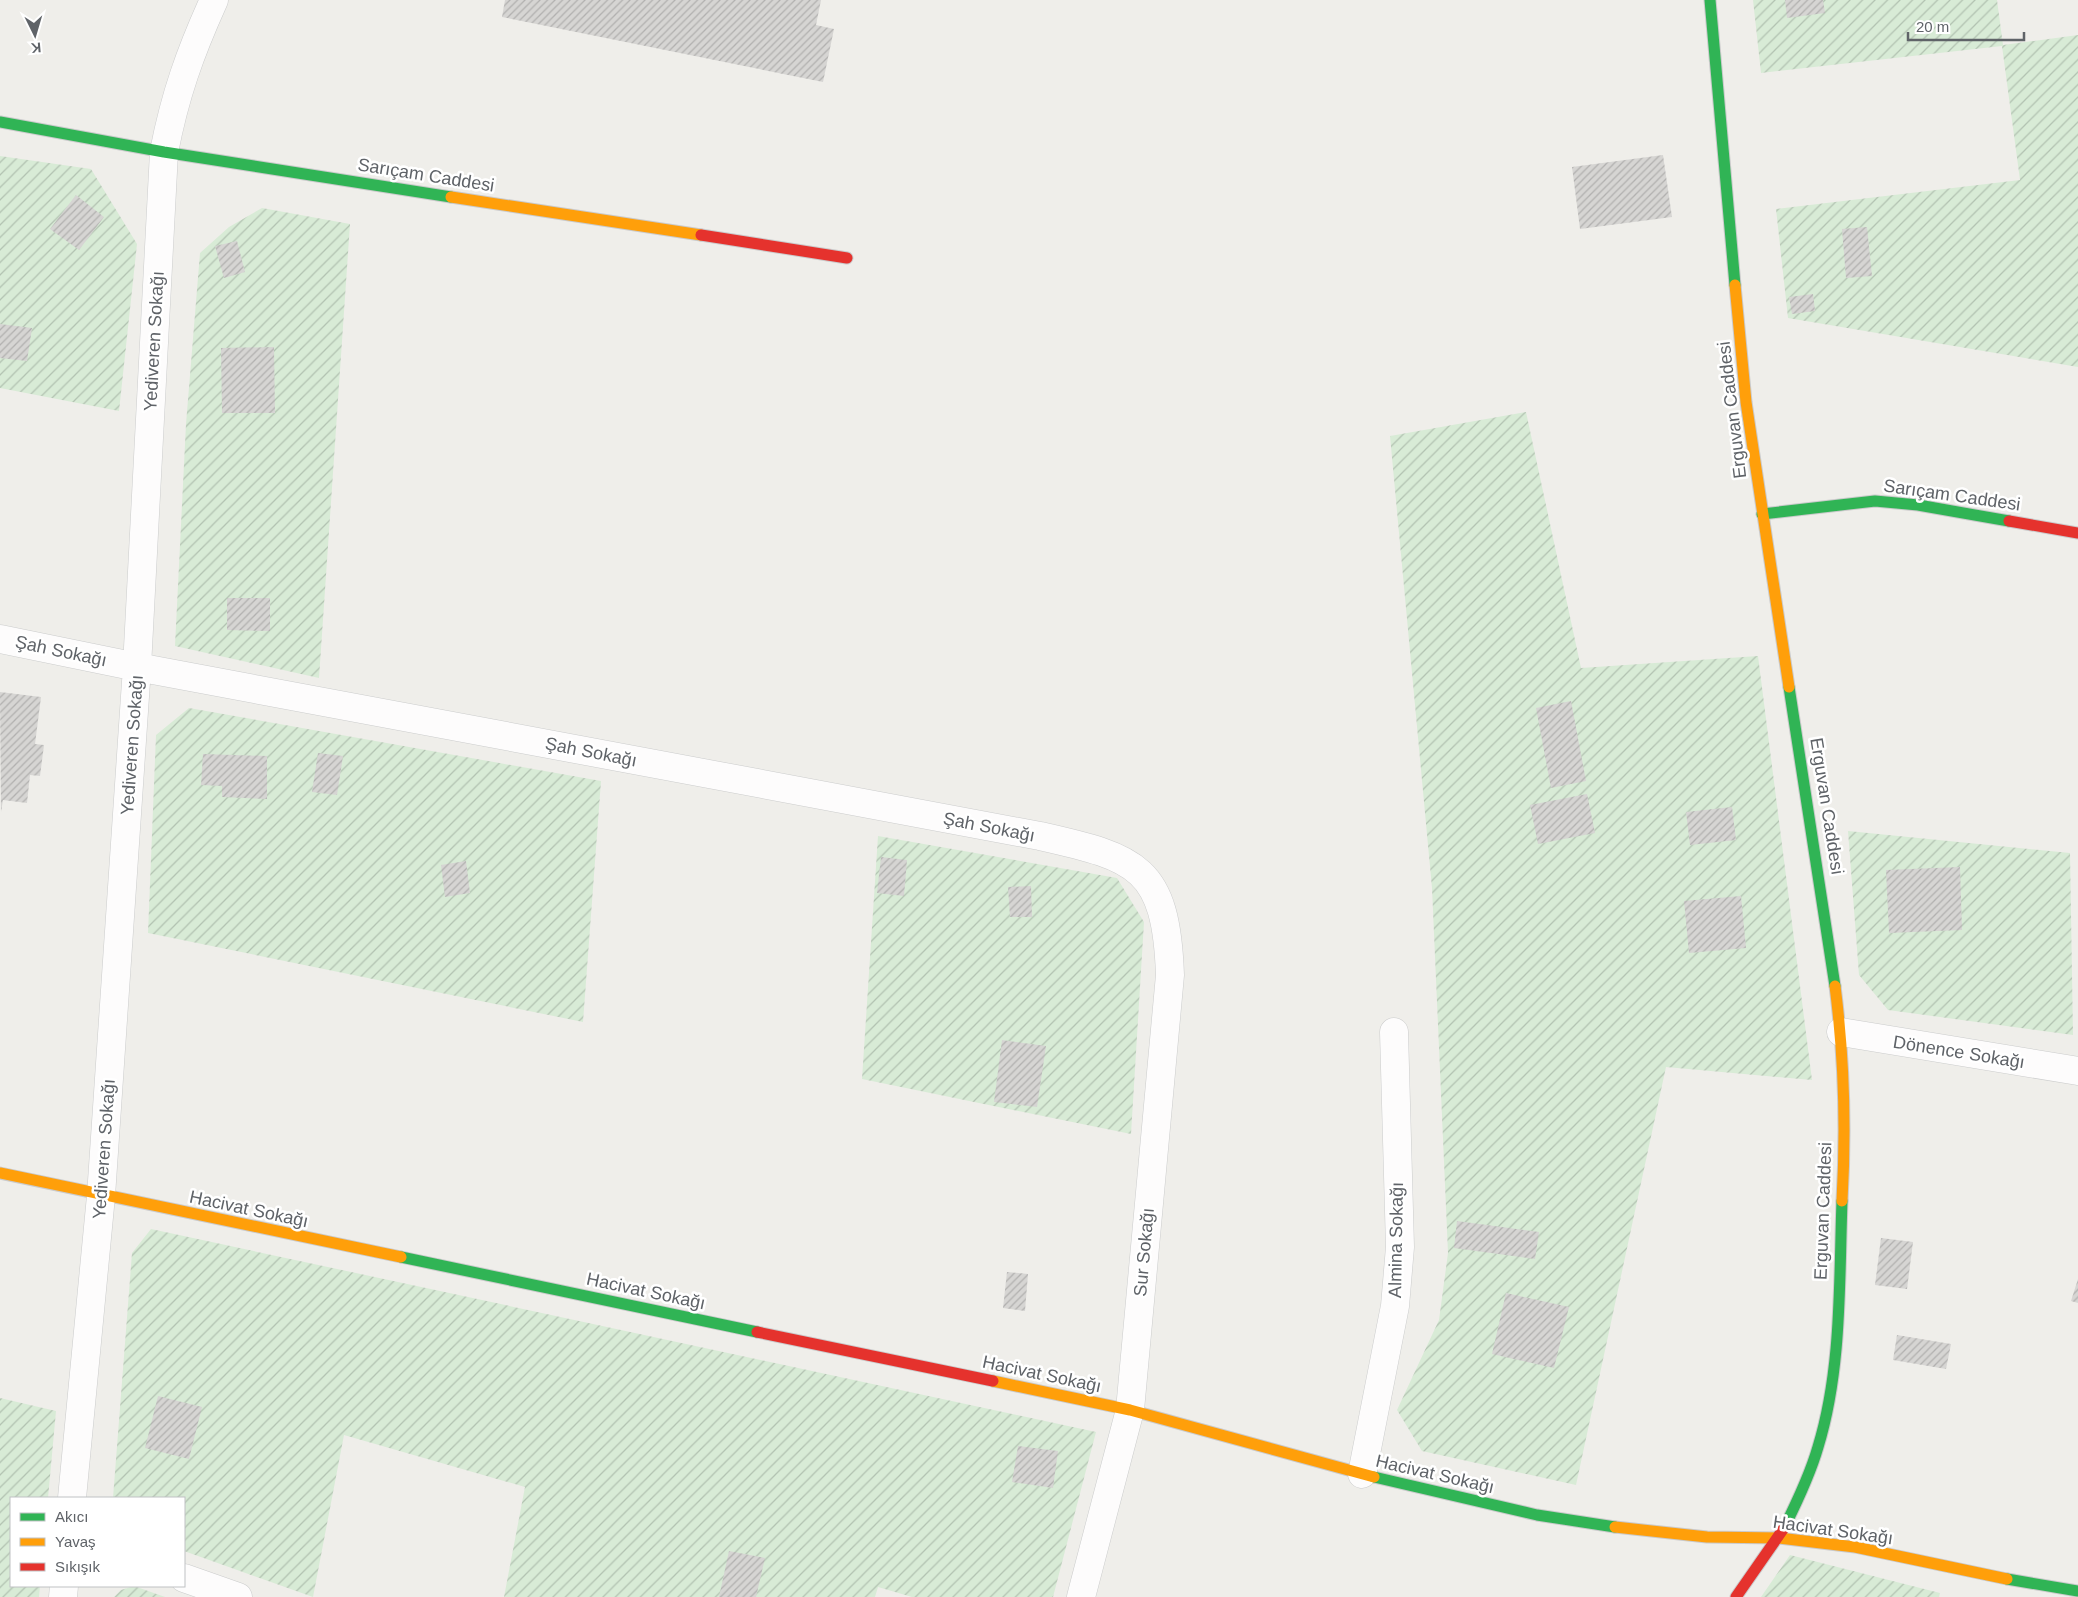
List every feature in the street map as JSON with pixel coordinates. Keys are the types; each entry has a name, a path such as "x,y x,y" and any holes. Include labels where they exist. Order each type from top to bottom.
{"street":[{"name":"Yediveren Sokağı","path":"72,1497 101,1196 137,667 164,152 173,104 193,46 214,0"},
{"name":"Erguvan Caddesi","path":"1710,0 1746,402 1814,837 1841,1032 1844,1168 1836,1336 1828,1402 1818,1447 1799,1497 1779,1538 1736,1597"},
{"name":"Sarıçam Caddesi","path":"0,122 164,152 847,258"},
{"name":"Sarıçam Caddesi","path":"1762,514 1875,501 1918,505 2078,533"},
{"name":"Şah Sokağı","path":"0,639 137,667 1068,842 1124,860 1147,878 1160,903"},
{"name":"Sur Sokağı","path":"1081,1597 1130,1410 1170,975 1168,937 1160,903"},
{"name":"Almina Sokağı","path":"1362,1474 1395,1306 1400,1247 1394,1032"},
{"name":"Dönence Sokağı","path":"1841,1032 2078,1071"},
{"name":"Hacivat Sokağı","path":"0,1173 101,1196 1130,1410 1362,1474 1537,1515 1640,1531 1707,1538 1779,1538 1855,1547 1953,1569 2078,1591"},
{"path":"185,1578 238,1597"}],"green space":[{"path":"1753,0 1997,0 2003,45 2078,35 2078,367 1788,318 1776,209 2020,180 2002,46 1761,73"},
{"path":"0,156 91,169 137,244 119,411 0,388"},
{"path":"262,208 350,224 319,678 175,646 186,424 200,253 229,227"},
{"path":"1526,412 1581,668 1758,656 1812,1080 1666,1067 1576,1485 1422,1451 1397,1410 1439,1320 1448,1253 1432,888 1390,436"},
{"path":"189,708 601,781 583,1022 148,933 156,735"},
{"path":"1848,831 2070,853 2073,1035 1888,1010 1859,975"},
{"path":"878,836 1117,878 1144,922 1131,1134 862,1079"},
{"path":"151,1229 1096,1432 1053,1597 912,1597 878,1587 875,1597 504,1597 525,1487 344,1435 313,1597 185,1551 185,1497 113,1497 132,1253"},
{"path":"0,1398 56,1411 48,1497 10,1497 10,1587 40,1587 39,1597 0,1597"},
{"path":"1790,1555 1940,1593 1939,1597 1761,1597"},
{"path":"137,1587 165,1597 114,1597 121,1590"}],"building":[{"path":"505,0 821,0 816,25 834,29 823,82 502,17"},
{"path":"1785,0 1823,0 1825,13 1787,18"},
{"path":"1663,155 1672,217 1580,229 1572,167"},
{"path":"76,195 104,217 79,250 50,229"},
{"path":"1867,227 1872,276 1846,278 1842,229"},
{"path":"237,241 245,272 224,278 215,246"},
{"path":"1813,294 1815,311 1792,314 1789,297"},
{"path":"0,324 32,328 27,361 0,358"},
{"path":"274,347 275,413 222,413 221,348"},
{"path":"227,598 270,598 270,631 227,630"},
{"path":"0,692 41,697 35,744 44,745 40,776 30,775 27,803 3,800 1,812"},
{"path":"1571,701 1586,781 1551,788 1536,708"},
{"path":"318,753 343,756 337,795 312,792"},
{"path":"203,754 267,756 267,799 222,797 222,786 201,785"},
{"path":"1587,794 1595,833 1538,844 1530,805"},
{"path":"1732,807 1736,840 1690,845 1686,812"},
{"path":"881,857 907,860 904,896 877,893"},
{"path":"466,861 470,893 445,897 441,865"},
{"path":"1960,867 1962,930 1889,933 1886,870"},
{"path":"1031,886 1032,917 1010,917 1008,887"},
{"path":"1741,896 1746,948 1689,953 1684,901"},
{"path":"1002,1040 1046,1046 1037,1107 994,1102"},
{"path":"1457,1221 1539,1232 1535,1259 1454,1248"},
{"path":"1881,1238 1913,1242 1907,1289 1875,1285"},
{"path":"1007,1272 1028,1274 1025,1311 1003,1308"},
{"path":"2078,1279 2078,1303 2071,1301"},
{"path":"1506,1293 1569,1307 1554,1368 1492,1354"},
{"path":"1897,1335 1951,1344 1946,1369 1893,1360"},
{"path":"158,1396 202,1407 189,1459 145,1448"},
{"path":"1018,1446 1058,1451 1053,1488 1012,1482"},
{"path":"729,1551 765,1558 756,1597 719,1597"}],"traffic: fast":[{"path":"1710,0 1735,285"},
{"path":"0,122 164,152 451,197"},
{"path":"1762,514 1875,501 1918,505 2009,521"},
{"path":"1789,687 1835,986"},
{"path":"1784,1528 1815,1457 1826,1417 1838,1325 1842,1201"},
{"path":"401,1257 757,1332"},
{"path":"1374,1477 1537,1515 1615,1527"},
{"path":"2007,1579 2078,1591"}],"traffic: slow":[{"path":"451,197 701,235"},
{"path":"1735,285 1746,402 1789,687"},
{"path":"1835,986 1843,1093 1842,1201"},
{"path":"0,1173 401,1257"},
{"path":"993,1381 1130,1410 1374,1477"},
{"path":"1615,1527 1707,1537 1779,1538 1855,1547 2007,1579"}],"traffic: jam":[{"path":"701,235 847,258"},
{"path":"2009,521 2078,533"},
{"path":"757,1332 993,1381"},
{"path":"1736,1597 1784,1528"}]}
